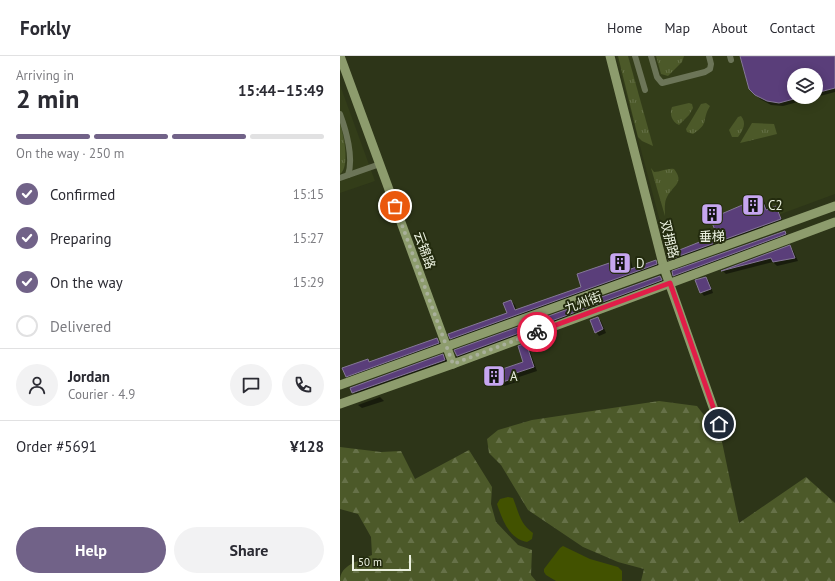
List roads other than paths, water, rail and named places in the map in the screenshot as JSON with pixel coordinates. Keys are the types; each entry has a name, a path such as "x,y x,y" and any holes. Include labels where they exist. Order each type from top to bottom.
{"main road":[{"name":"云锦路","path":"340,56 453,364"},
{"name":"双拥路","path":"610,56 664,268 719,424"},
{"name":"九州街","path":"340,385 835,206"},
{"name":"九州街","path":"340,404 453,364 835,222"}],"street":[{"path":"635,56 645,90"},
{"path":"651,56 657,77 662,83 705,72 710,69 711,64 709,56"},
{"path":"340,114 347,136 351,169 348,175"},
{"path":"350,160 360,171"},
{"path":"340,178 380,164"}],"place":[{"name":"C2","path":"753,205"},
{"name":"垂梯","path":"712,214"},
{"name":"D","path":"620,263"},
{"name":"A","path":"494,376"}]}
